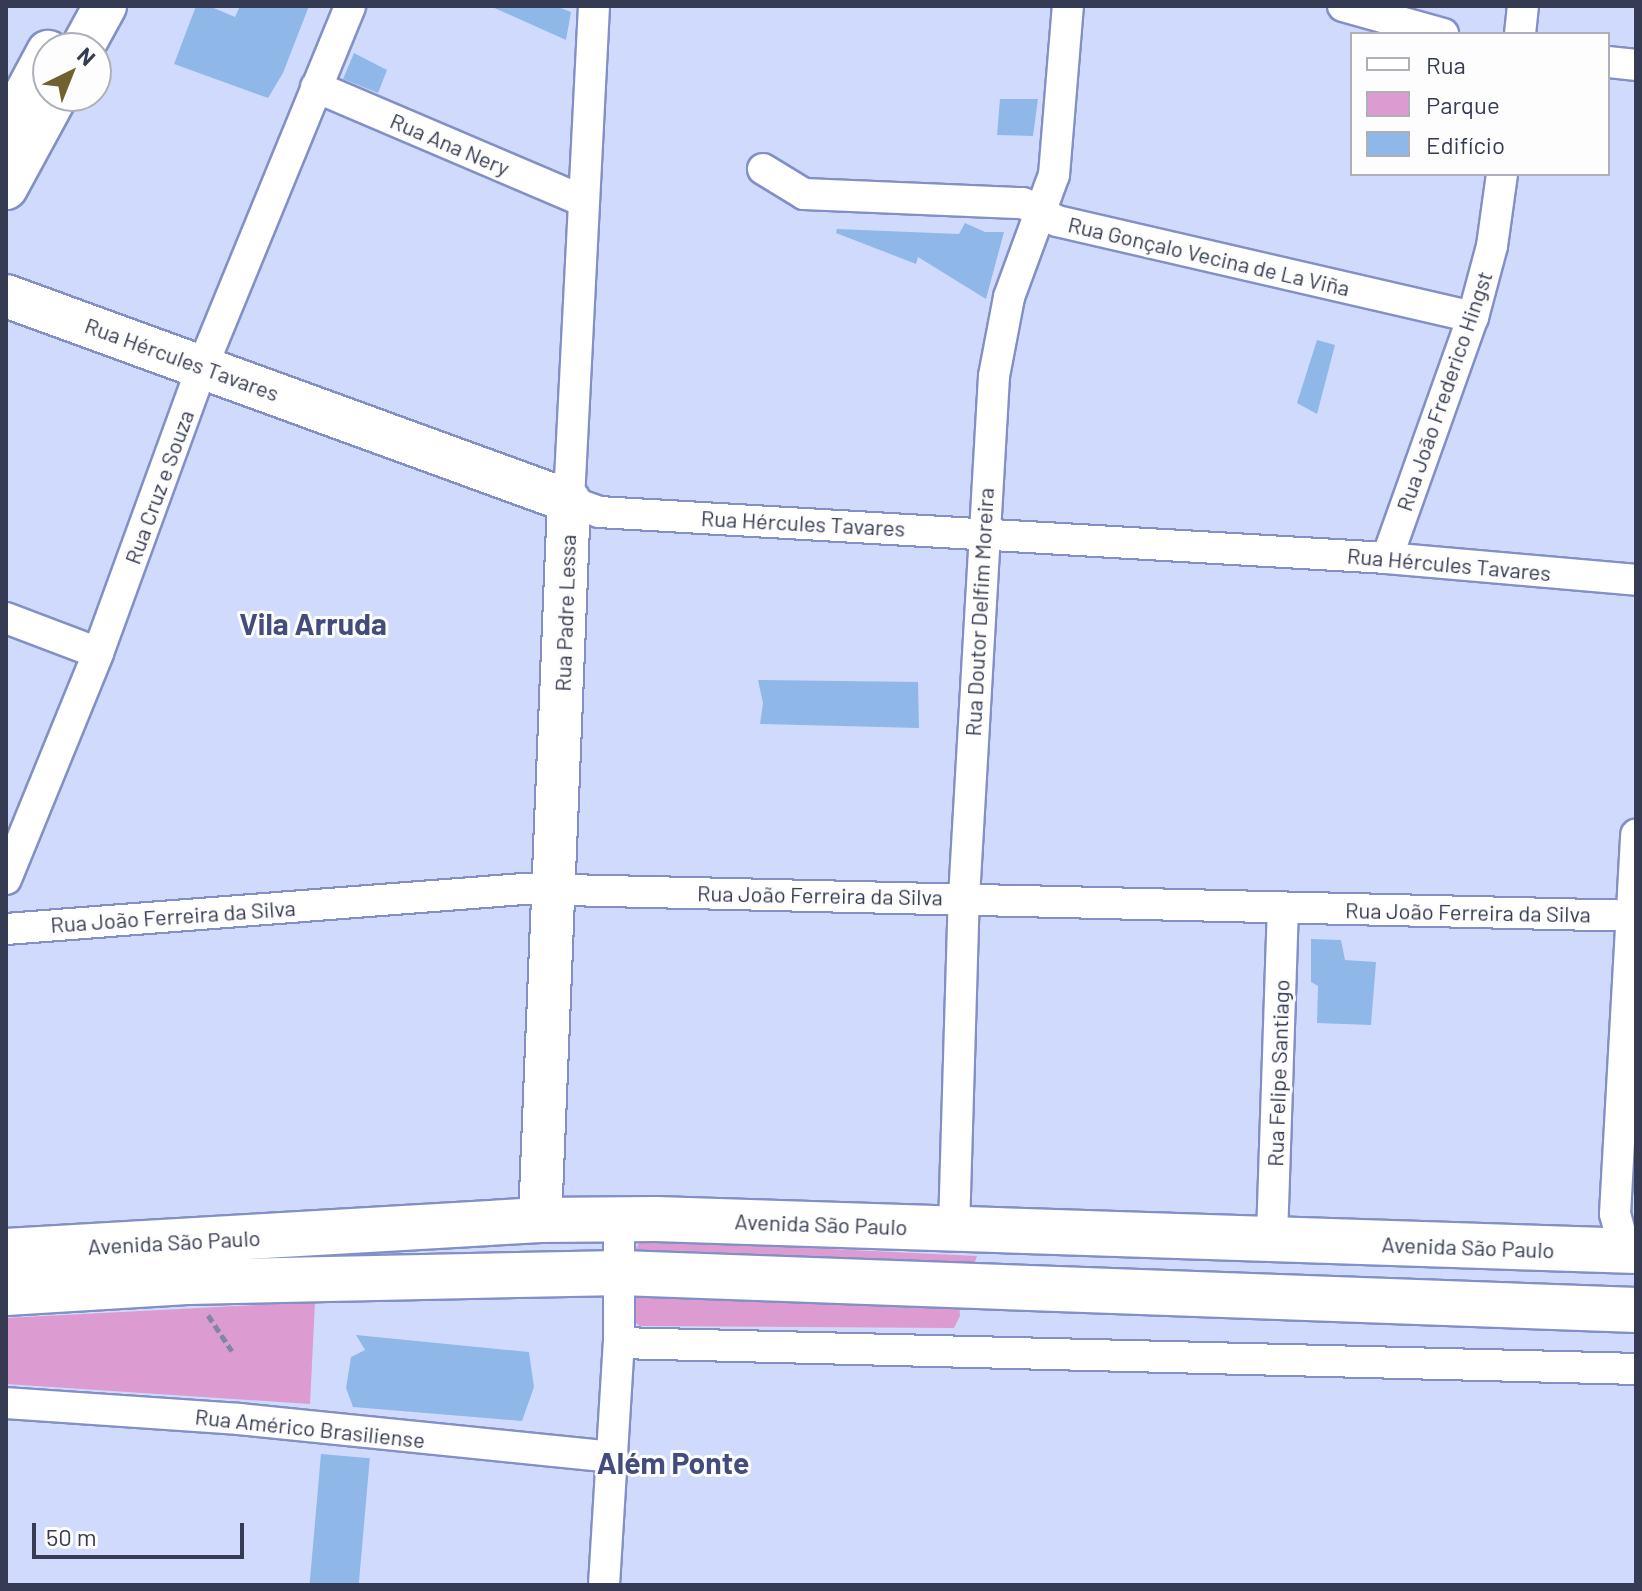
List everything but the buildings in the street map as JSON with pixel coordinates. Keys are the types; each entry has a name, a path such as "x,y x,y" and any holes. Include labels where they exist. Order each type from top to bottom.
{"main road":[{"path":"59,32 73,6"},
{"path":"91,32 105,6"},
{"path":"6,130 32,82"},
{"path":"6,188 47,112"},
{"name":"Rua Hércules Tavares","path":"7,296 569,501"},
{"name":"Rua Padre Lessa","path":"540,1220 569,501"},
{"path":"265,1280 329,1261 521,1244 540,1220"},
{"name":"Avenida São Paulo","path":"6,1251 540,1220 1272,1237 1391,1246 1634,1251"},
{"name":"Avenida São Paulo","path":"6,1293 265,1280 621,1273 1636,1310"}],"street":[{"name":"Rua Cruz e Souza","path":"6,879 98,653 203,365 350,6"},
{"name":"Rua Padre Lessa","path":"569,501 594,6"},
{"name":"Rua Doutor Delfim Moreira","path":"954,1228 964,898 994,376 1009,297 1054,175 1068,6"},
{"path":"1343,6 1436,32"},
{"path":"1520,32 1523,6"},
{"path":"1610,62 1636,65"},
{"name":"Rua Ana Nery","path":"316,87 583,201"},
{"name":"Rua Gonçalo Vecina de La Viña","path":"763,169 804,194 1023,203 1057,221 1473,317"},
{"name":"Rua João Frederico Hingst","path":"1387,558 1473,317 1492,246 1502,176"},
{"name":"Rua Hércules Tavares","path":"569,501 599,512 983,532 1387,558 1636,580"},
{"path":"6,618 98,653"},
{"path":"1634,1251 1621,1236 1615,1214 1634,916 1636,835"},
{"name":"Rua João Ferreira da Silva","path":"6,929 555,889 1634,916"},
{"name":"Rua Felipe Santiago","path":"1272,1237 1283,909"},
{"path":"604,1585 619,1343 619,1220"},
{"path":"619,1343 1636,1369"},
{"name":"Rua Américo Brasiliense","path":"6,1403 239,1419 613,1457"}],"green space":[{"path":"641,1240 977,1256 970,1275 637,1253 636,1248"},
{"path":"631,1294 959,1298 960,1316 954,1328 640,1326 632,1320"},
{"path":"315,1302 310,1404 6,1384 6,1318"}],"district":[{"name":"Vila Arruda","path":"313,623"},
{"name":"Além Ponte","path":"673,1462"}]}
